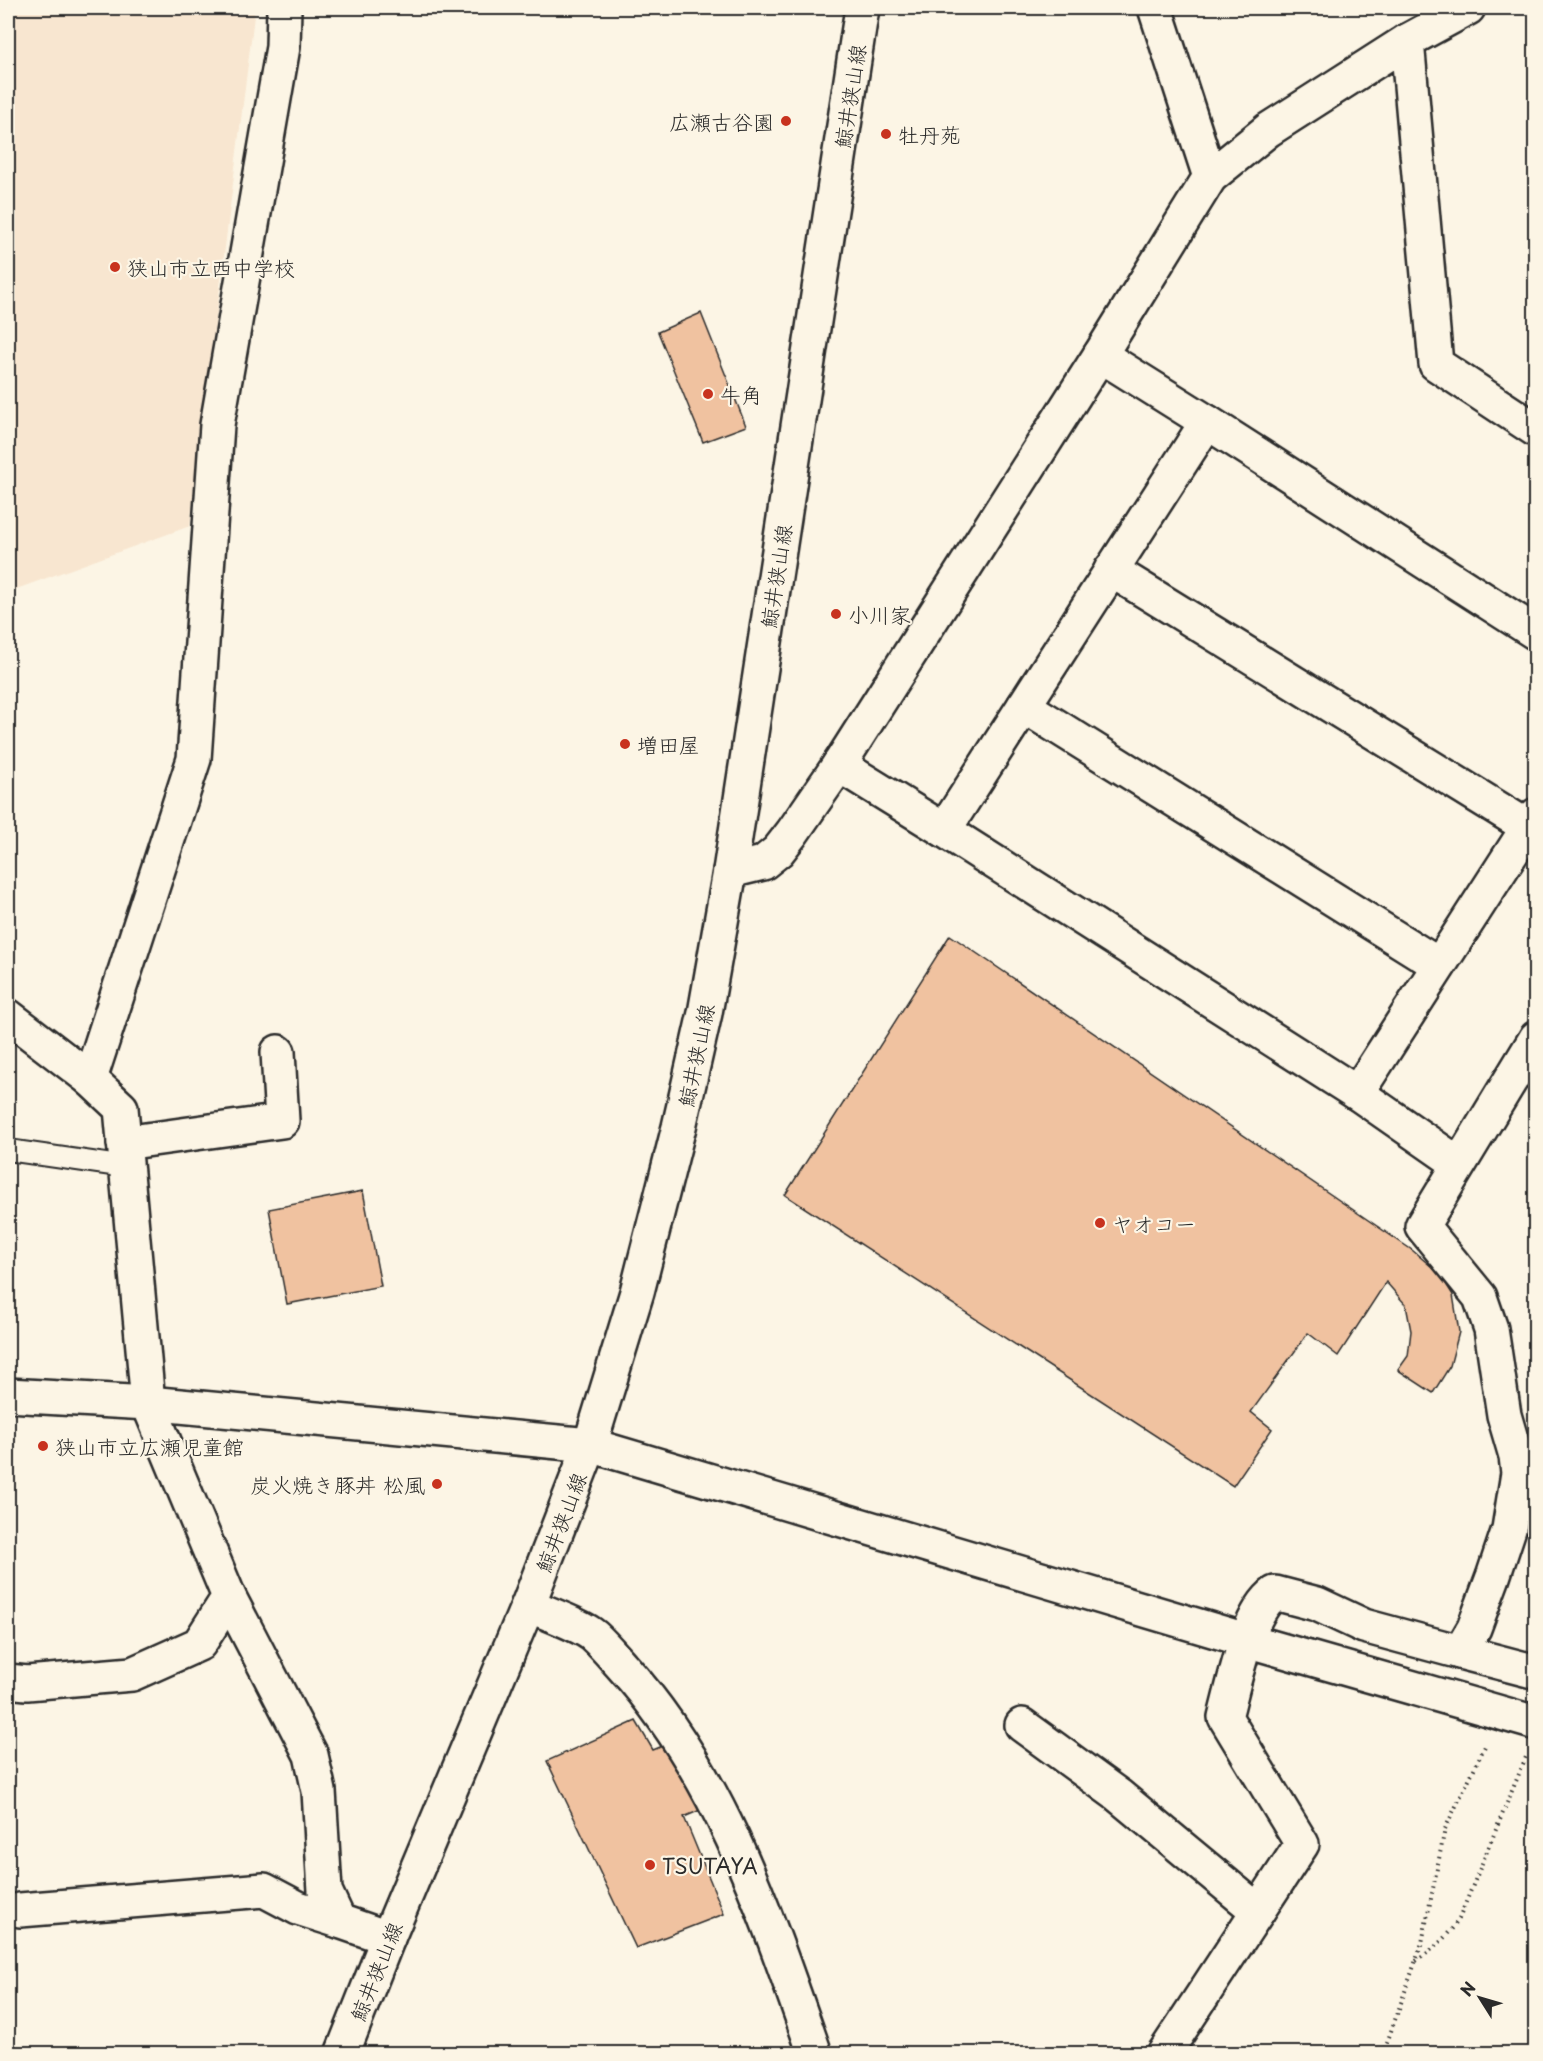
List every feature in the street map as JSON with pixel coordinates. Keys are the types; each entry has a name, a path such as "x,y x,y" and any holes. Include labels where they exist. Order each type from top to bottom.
{"street":[{"path":"90,1079 194,759 217,425 283,47 284,8"},
{"name":"鯨井狭山線","path":"342,2054 388,1938 528,1605 590,1444 637,1292 679,1127 705,1013 730,871 862,8"},
{"path":"1155,8 1210,177"},
{"path":"730,871 763,863 778,851 839,765 1100,356 1210,177 1268,130 1407,41 1468,8"},
{"path":"1407,41 1436,364 1536,430"},
{"path":"1100,356 1536,633"},
{"path":"944,830 1207,422"},
{"path":"1111,570 1532,821 1356,1093"},
{"path":"1024,706 1439,966"},
{"path":"839,765 1356,1093 1459,1164"},
{"path":"8,1016 90,1079 121,1108 148,1403 229,1598 311,1755 319,1791 325,1891 339,1921"},
{"path":"1460,1652 1474,1628 1497,1568 1509,1528 1518,1473 1516,1456 1504,1414 1491,1329 1480,1297 1422,1226 1536,1038"},
{"path":"125,1155 282,1121 278,1052"},
{"path":"8,1395 148,1403 590,1444 1246,1640 1536,1723"},
{"path":"1164,2054 1302,1844 1225,1717 1246,1640 1267,1599 1275,1593 1317,1604 1364,1626 1529,1670"},
{"path":"8,1681 27,1683 132,1674 199,1644 229,1598"},
{"path":"528,1605 592,1634 643,1689 692,1758 733,1836 782,1961 815,2054"},
{"path":"1022,1725 1118,1795 1258,1911"},
{"path":"20,1910 264,1890 298,1908 388,1938"}],"lane":[{"path":"8,1150 125,1155"}],"path":[{"path":"1383,2054 1422,1943 1445,1829 1486,1744"},
{"path":"1416,1961 1431,1952 1459,1919 1525,1759"}],"shaded area":[{"name":"狭山市立西中学校","path":"8,8 255,8 190,526 8,592"}],"building":[{"name":"牛角","path":"701,313 746,426 703,442 658,332"},
{"name":"ヤオコー","path":"950,935 1412,1250 1439,1273 1453,1295 1459,1332 1450,1366 1433,1393 1398,1370 1408,1356 1411,1331 1406,1305 1386,1282 1338,1356 1308,1333 1251,1412 1272,1429 1233,1486 785,1195"},
{"path":"363,1191 381,1286 287,1304 269,1209"},
{"name":"TSUTAYA","path":"636,1721 653,1750 670,1743 703,1809 684,1817 724,1914 636,1948 547,1761"}],"place":[{"name":"広瀬古谷園","path":"786,121"},
{"name":"牡丹苑","path":"886,134"},
{"name":"狭山市立西中学校","path":"115,267"},
{"name":"牛角","path":"708,394"},
{"name":"小川家","path":"836,614"},
{"name":"増田屋","path":"625,744"},
{"name":"ヤオコー","path":"1100,1223"},
{"name":"狭山市立広瀬児童館","path":"43,1446"},
{"name":"炭火焼き豚丼 松風","path":"437,1484"},
{"name":"TSUTAYA","path":"650,1865"}]}
